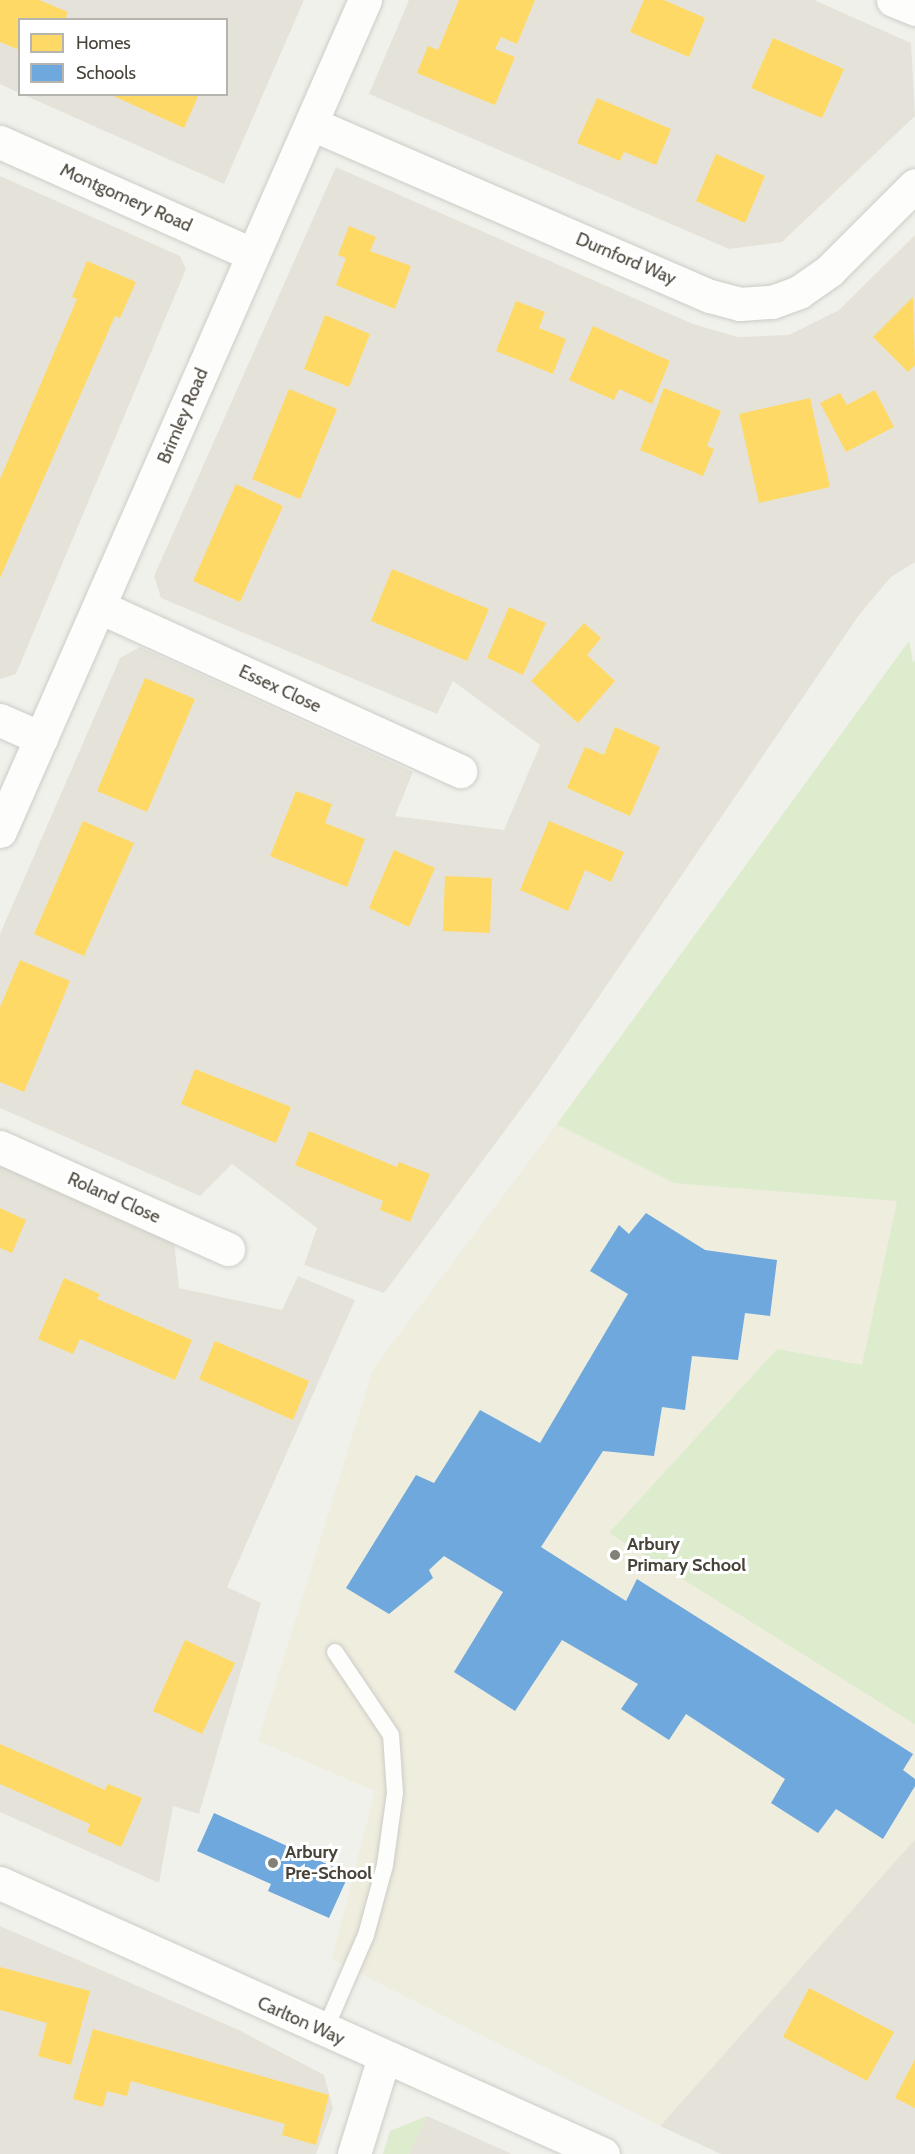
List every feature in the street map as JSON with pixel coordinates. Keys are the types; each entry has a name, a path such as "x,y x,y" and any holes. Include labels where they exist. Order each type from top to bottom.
{"street":[{"name":"Brimley Road","path":"0,831 365,0"},
{"path":"893,0 915,9"},
{"name":"Durnford Way","path":"312,124 710,296 740,304 772,302 799,292 830,270 915,185"},
{"name":"Montgomery Road","path":"0,142 252,254"},
{"name":"Essex Close","path":"100,607 460,771"},
{"path":"0,720 41,738"},
{"name":"Roland Close","path":"0,1147 228,1249"},
{"name":"Carlton Way","path":"0,1883 324,2032 603,2154"},
{"path":"354,2154 384,2058"}],"lane":[{"path":"324,2032 366,1935 385,1865 395,1793 391,1735 336,1652"}],"shaded area":[{"path":"0,0 304,0 224,184 26,96 228,96 228,18 18,18 18,93 0,84"},
{"path":"409,0 814,0 911,43 915,116 782,242 729,249 369,94"},
{"path":"336,167 693,324 738,337 789,335 839,310 915,235 915,562 891,577 859,615 538,1086 384,1293 304,1265 317,1228 232,1164 200,1196 0,1108 0,934 120,658 140,647 413,772 395,816 504,830 540,745 453,681 437,714 161,598 154,576"},
{"path":"0,176 180,256 186,269 16,674 0,679"},
{"name":"Arbury Primary School","path":"909,641 915,667 915,1839 660,2126 332,1959 375,1791 258,1741 373,1369 557,1124"},
{"path":"0,1164 174,1241 179,1288 282,1310 298,1276 355,1300 227,1587 261,1603 199,1814 173,1806 159,1883 0,1812"},
{"path":"915,1839 915,2154 721,2154 660,2126"},
{"path":"0,1926 241,2031 324,2075 333,2108 316,2154 0,2154"},
{"path":"427,2116 512,2154 409,2154"}],"green space":[{"path":"909,641 913,664 915,660 915,1724 609,1533 777,1349 862,1365 897,1201 674,1183 557,1124"},
{"path":"427,2116 409,2154 383,2154 390,2131"}],"building: Homes":[{"path":"0,0 39,0 68,12 66,18 18,18 18,49 0,42"},
{"path":"459,0 535,0 517,44 501,37 495,49 515,57 495,105 417,73 428,46 438,50"},
{"path":"644,0 664,0 705,18 689,57 630,32"},
{"path":"773,38 844,69 822,118 751,88"},
{"path":"113,96 198,96 184,128"},
{"path":"597,98 671,129 656,165 624,152 620,161 577,143"},
{"path":"716,154 765,176 745,223 696,201"},
{"path":"349,226 376,237 370,251 411,266 395,309 336,285 346,258 338,255"},
{"path":"87,261 136,282 120,318 115,316 0,578 0,479 77,299 72,297"},
{"path":"913,297 915,365 908,372 873,337"},
{"path":"516,301 545,312 539,328 566,339 553,374 496,351"},
{"path":"325,315 370,334 349,387 304,369"},
{"path":"593,326 670,361 652,404 619,389 614,400 569,380"},
{"path":"664,388 721,411 707,446 714,449 703,476 640,450"},
{"path":"289,389 337,409 300,499 252,479"},
{"path":"875,390 894,427 846,452 820,403 840,393 847,405"},
{"path":"810,398 830,487 759,503 739,414"},
{"path":"236,484 283,506 240,602 193,581"},
{"path":"392,569 489,609 467,661 371,621"},
{"path":"509,607 546,623 523,675 487,658"},
{"path":"584,623 601,638 587,655 615,681 578,723 531,681"},
{"path":"145,678 195,699 147,812 97,791"},
{"path":"615,727 660,747 630,816 567,788 585,747 604,755"},
{"path":"296,791 332,804 325,823 365,839 347,887 270,856"},
{"path":"83,821 134,843 84,956 34,934"},
{"path":"549,821 624,852 611,882 585,870 568,911 520,890"},
{"path":"394,850 435,868 409,927 369,908"},
{"path":"445,876 492,878 490,933 443,931"},
{"path":"20,960 70,981 24,1092 0,1082 0,1007"},
{"path":"195,1069 291,1107 276,1143 181,1104"},
{"path":"309,1131 397,1167 399,1162 430,1174 410,1222 380,1210 383,1201 295,1165"},
{"path":"0,1208 26,1220 12,1253 0,1248"},
{"path":"64,1278 100,1294 97,1299 192,1340 175,1380 80,1339 73,1354 38,1339"},
{"path":"215,1341 309,1381 293,1420 199,1379"},
{"path":"185,1640 235,1663 202,1734 153,1711"},
{"path":"0,1744 105,1790 108,1784 142,1798 121,1847 87,1832 90,1824 0,1784"},
{"path":"0,1967 90,1991 71,2065 38,2056 47,2023 0,2010"},
{"path":"809,1988 894,2032 867,2081 783,2037"},
{"path":"93,2029 329,2095 316,2145 282,2135 285,2124 131,2081 127,2096 107,2091 103,2107 73,2099"},
{"path":"915,2059 915,2108 895,2098"}],"building: Schools":[{"path":"646,1213 705,1250 777,1260 770,1316 745,1313 738,1360 692,1356 685,1410 662,1407 654,1456 603,1451 541,1547 626,1601 637,1579 913,1754 903,1770 915,1779 915,1786 883,1839 836,1809 818,1833 771,1803 785,1779 686,1714 669,1740 621,1709 638,1684 562,1640 515,1711 454,1672 503,1592 444,1556 429,1570 433,1578 389,1614 346,1588 416,1475 434,1483 480,1410 540,1443 628,1294 590,1271 619,1225 629,1234"},
{"name":"Arbury Pre-School","path":"214,1813 349,1874 329,1918 268,1891 271,1884 197,1851"}],"place":[{"name":"Arbury Primary School","path":"615,1555"},
{"name":"Arbury Pre-School","path":"273,1863"}]}
